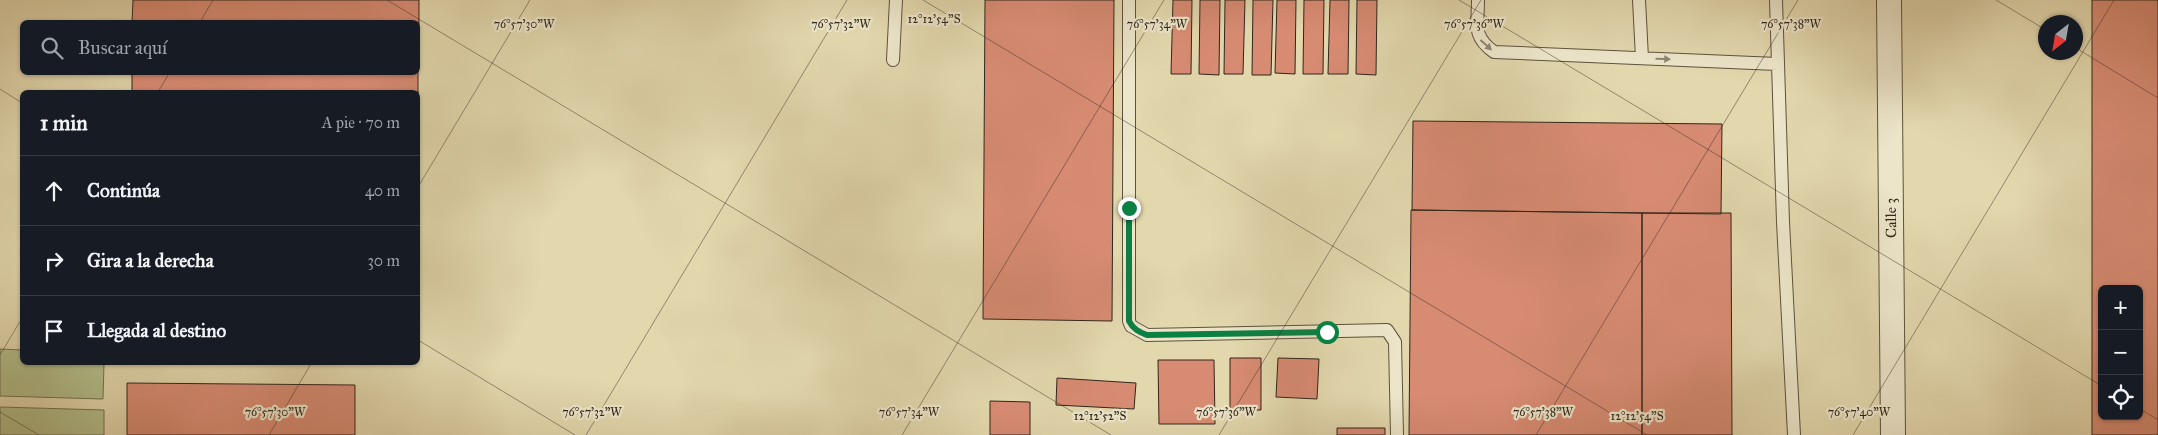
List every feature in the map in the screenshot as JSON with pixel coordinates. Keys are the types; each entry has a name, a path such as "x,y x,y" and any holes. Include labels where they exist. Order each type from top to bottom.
{"street":[{"name":"Calle 3","path":"1889,0 1893,435"}],"lane":[{"path":"893,60 896,0"},
{"path":"1129,0 1129,321 1131,326 1147,335 1386,330 1395,342 1397,435"},
{"path":"1478,0 1478,36 1494,52 1776,64"},
{"path":"1639,0 1642,58"},
{"path":"1776,0 1776,64 1794,435"}],"green space":[{"path":"0,349 20,350 20,365 104,365 103,399 0,396"},
{"path":"0,407 104,410 104,435 0,435"}],"building":[{"path":"133,0 419,0 419,20 132,20"},
{"path":"985,0 1114,0 1112,321 983,319"},
{"path":"1173,0 1192,0 1191,74 1171,74"},
{"path":"1200,0 1220,0 1219,75 1199,74"},
{"path":"1225,0 1245,0 1243,74 1224,74"},
{"path":"1253,0 1273,0 1271,75 1252,75"},
{"path":"1277,0 1296,0 1295,74 1275,73"},
{"path":"1304,0 1324,0 1323,74 1303,74"},
{"path":"1330,0 1349,0 1348,74 1328,74"},
{"path":"1357,0 1377,0 1376,75 1356,74"},
{"path":"2092,0 2158,0 2158,435 2092,435"},
{"path":"132,75 418,75 418,90 132,90"},
{"path":"1413,121 1722,124 1721,214 1412,210"},
{"path":"1411,210 1642,213 1642,435 1409,435"},
{"path":"1642,213 1731,213 1732,435 1642,435"},
{"path":"1230,358 1261,358 1261,410 1230,410"},
{"path":"1278,358 1319,359 1317,399 1276,397"},
{"path":"1158,360 1214,360 1215,424 1159,424"},
{"path":"1057,378 1136,383 1134,409 1056,405"},
{"path":"127,383 355,385 355,435 127,435"},
{"path":"990,401 1030,402 1030,435 990,435"},
{"path":"1337,428 1385,428 1385,435 1337,435"}],"route":[{"path":"1129,208 1129,321 1131,326 1139,332 1147,335 1327,332"}]}
